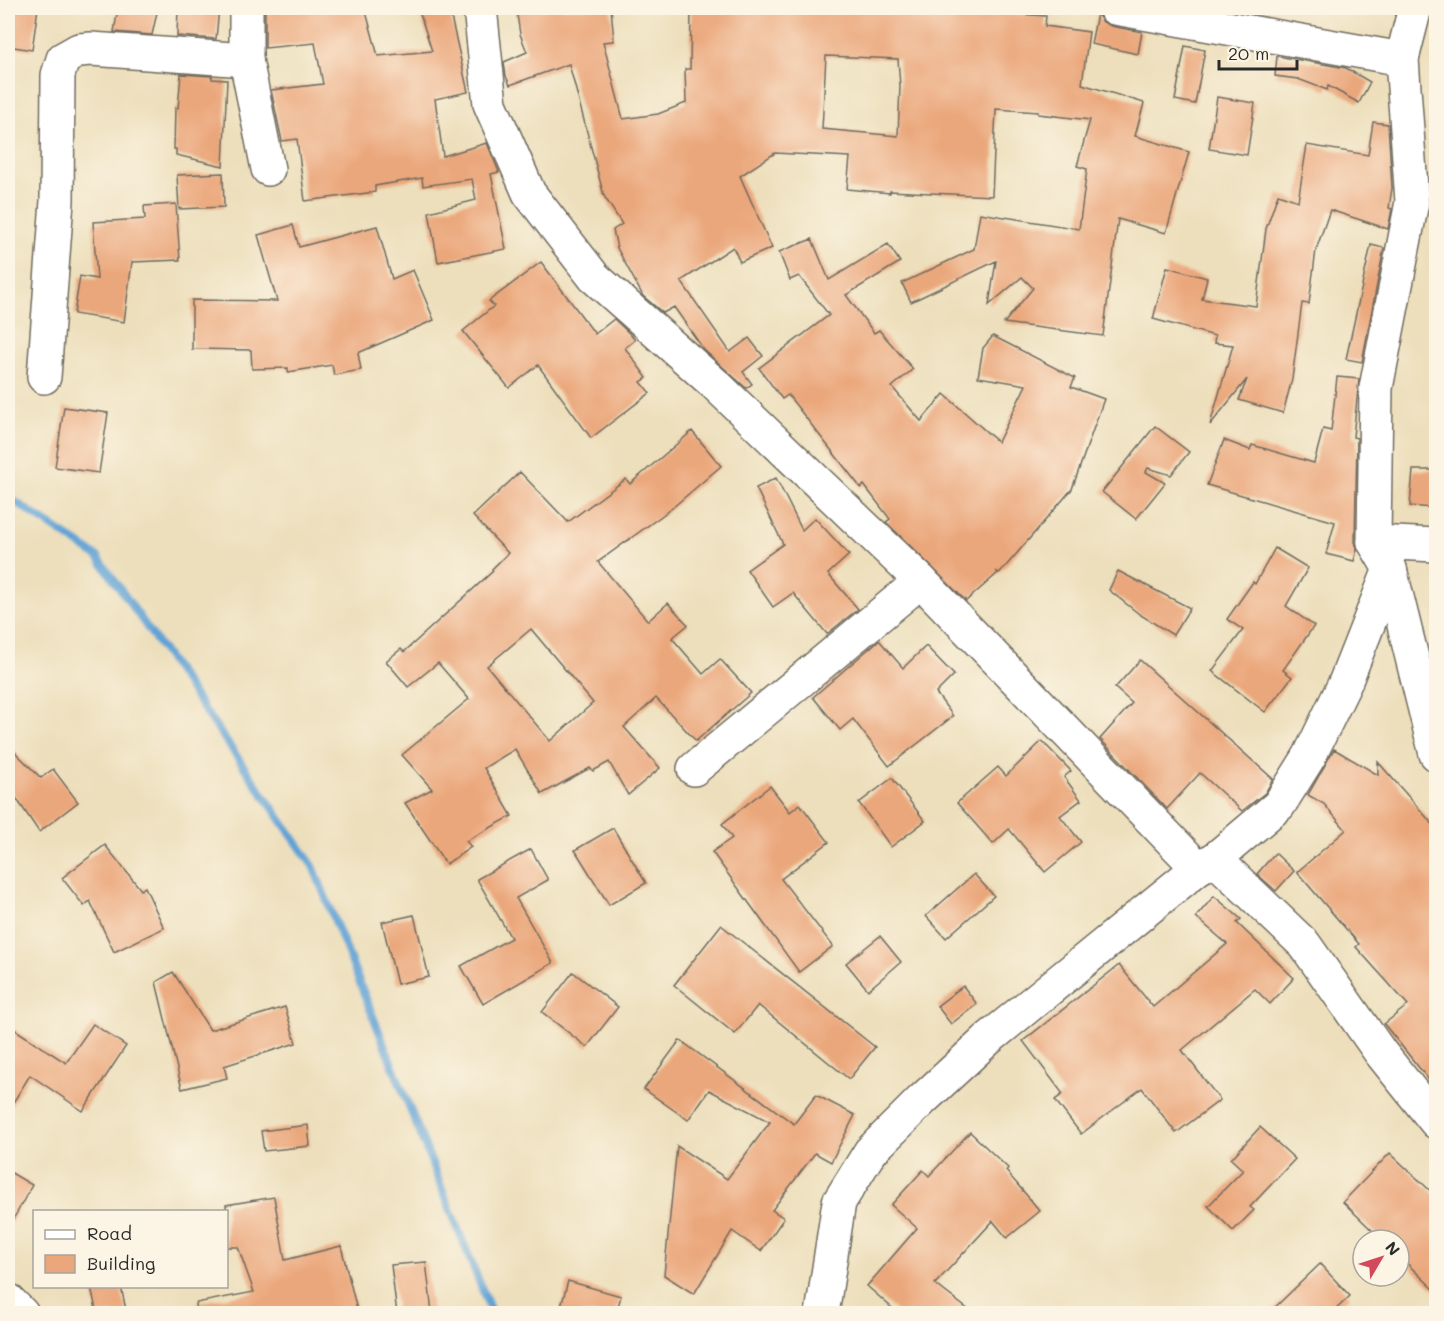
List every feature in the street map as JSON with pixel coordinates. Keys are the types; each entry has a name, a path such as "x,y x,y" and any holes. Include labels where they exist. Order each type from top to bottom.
{"street":[{"path":"246,8 246,60 268,169"},
{"path":"480,8 490,104 529,193 594,277 716,385 921,581 1207,863 1305,945 1380,1052 1437,1122"},
{"path":"1115,8 1402,59"},
{"path":"822,1314 839,1202 870,1152 988,1038 1279,805 1309,757 1345,683 1382,556 1376,388 1412,202 1402,59 1414,8"},
{"path":"44,377 57,201 58,75 63,59 78,50 91,49 246,60"},
{"path":"1382,556 1437,545"},
{"path":"1382,556 1426,665 1423,705 1437,754"},
{"path":"694,769 921,581"},
{"path":"8,1300 22,1314"}],"building":[{"path":"8,8 38,8 32,50 8,46"},
{"path":"118,8 158,8 152,35 114,32"},
{"path":"178,8 219,8 216,39 177,36"},
{"path":"265,8 365,8 378,56 432,51 418,8 449,8 468,92 435,99 443,156 487,143 499,172 491,174 506,249 438,262 429,212 476,200 472,179 423,186 422,178 375,186 375,192 305,201 297,139 282,141 271,90 323,84 315,43 265,48"},
{"path":"516,8 611,8 614,41 603,42 623,119 658,114 686,103 685,69 690,69 691,8 745,8 771,11 771,8 975,8 974,11 1046,16 1045,26 1089,32 1082,84 1144,103 1135,136 1189,152 1166,233 1118,219 1103,336 1004,323 1033,288 1022,277 989,305 996,261 911,302 902,283 974,249 980,213 1079,229 1087,169 1077,166 1090,120 1038,114 1038,112 996,109 992,196 890,191 890,193 847,189 850,157 775,153 740,176 772,248 740,262 733,247 681,281 730,352 749,338 763,356 743,372 752,384 746,388 704,350 674,307 663,313 643,296 617,248 613,230 622,224 604,196 569,64 510,85 504,62 527,52 520,34","holes":["826,56 898,59 900,86 898,136 822,129"]},
{"path":"1097,14 1103,22 1111,26 1142,32 1138,54 1091,44"},
{"path":"1185,46 1205,50 1195,104 1175,100"},
{"path":"1277,56 1346,68 1370,82 1359,103 1328,86 1327,90 1298,79 1275,76"},
{"path":"181,74 212,76 212,79 227,80 223,166 176,155 176,149 174,149 175,108 178,108"},
{"path":"1217,97 1255,103 1247,155 1209,149"},
{"path":"1373,122 1388,124 1392,188 1389,208 1392,209 1388,229 1330,210 1316,250 1309,304 1302,303 1292,379 1283,413 1239,400 1247,379 1210,425 1233,345 1214,343 1215,336 1153,319 1167,267 1207,278 1202,299 1256,306 1266,229 1278,194 1298,201 1307,145 1368,155"},
{"path":"223,173 224,207 179,209 177,175"},
{"path":"176,204 180,260 132,262 124,322 74,314 80,276 97,279 93,222 145,219 144,206"},
{"path":"293,225 299,247 377,226 392,279 413,270 434,320 358,353 361,370 334,375 332,365 288,372 288,368 252,369 251,350 192,349 192,300 277,301 258,235"},
{"path":"812,239 829,280 888,244 900,262 846,295 874,333 879,330 913,369 892,387 921,421 944,394 998,442 1026,385 978,377 983,348 993,336 1075,378 1071,387 1104,399 1072,489 1006,566 999,573 996,571 998,573 966,601 886,522 890,519 864,485 861,488 788,395 782,399 759,368 829,315 799,276 790,280 779,252"},
{"path":"1371,245 1384,248 1362,362 1346,359"},
{"path":"541,262 595,334 614,319 629,333 635,340 625,348 647,378 641,382 650,393 591,438 538,365 509,388 463,331 494,306 489,301"},
{"path":"1337,377 1359,379 1353,437 1357,438 1355,542 1357,549 1354,561 1326,554 1335,522 1207,485 1224,440 1250,450 1252,445 1314,463 1323,429 1331,431"},
{"path":"64,407 108,413 99,473 55,467"},
{"path":"1155,426 1189,452 1171,475 1148,468 1146,472 1165,483 1136,519 1102,492"},
{"path":"692,431 721,466 671,509 598,562 648,621 668,603 688,625 672,638 703,674 720,659 751,693 696,741 656,698 624,727 660,768 628,795 609,762 593,771 590,768 542,794 515,749 484,768 512,816 466,841 471,847 446,864 405,803 432,789 402,755 469,699 438,663 408,687 386,661 401,649 404,652 493,571 492,569 508,553 473,516 520,472 568,522 626,479 630,484","holes":["531,629 593,703 550,741 487,666"]},
{"path":"1413,470 1434,470 1433,508 1410,506"},
{"path":"776,478 802,530 815,518 849,555 828,574 858,609 827,634 793,593 773,607 747,570 783,544 756,488"},
{"path":"1275,548 1308,568 1286,606 1314,626 1283,670 1292,677 1265,712 1212,671 1243,630 1227,619 1253,582 1255,584"},
{"path":"1118,571 1190,608 1173,635 1139,614 1109,590"},
{"path":"879,640 903,668 926,646 954,675 936,693 953,716 889,766 853,719 840,730 813,697"},
{"path":"1140,660 1273,779 1265,793 1242,811 1200,773 1167,809 1100,739 1132,703 1115,688"},
{"path":"1042,741 1071,771 1064,777 1081,800 1060,816 1081,842 1045,872 1009,829 993,844 957,803 998,767 1006,776"},
{"path":"8,745 41,778 53,769 78,802 39,832 8,786"},
{"path":"1334,749 1378,775 1378,762 1437,829 1437,1090 1384,1024 1408,1005 1356,947 1359,944 1297,872 1346,830 1324,804 1308,795"},
{"path":"892,778 925,821 891,847 859,803"},
{"path":"770,786 790,812 800,804 829,842 781,879 833,946 799,972 712,852 732,838 722,824"},
{"path":"613,828 646,883 609,905 575,850"},
{"path":"105,845 141,890 145,887 164,928 114,952 90,901 84,906 62,878"},
{"path":"531,849 548,880 516,898 553,963 483,1004 461,966 511,938 477,879"},
{"path":"1275,853 1294,871 1276,891 1257,874"},
{"path":"974,874 994,896 946,938 926,916"},
{"path":"1214,896 1241,919 1237,923 1294,978 1270,1004 1255,989 1182,1050 1220,1100 1176,1133 1142,1088 1081,1134 1055,1100 1063,1094 1023,1041 1119,965 1153,1007 1227,944 1196,917"},
{"path":"414,915 429,977 397,984 382,922"},
{"path":"721,925 875,1047 849,1079 758,1005 735,1034 674,985"},
{"path":"880,936 901,962 868,990 846,963"},
{"path":"173,972 210,1030 285,1007 296,1043 224,1066 227,1078 182,1089 156,982"},
{"path":"573,972 618,1007 587,1047 542,1012"},
{"path":"963,986 977,1004 951,1024 937,1006"},
{"path":"93,1024 126,1046 83,1111 30,1075 8,1111 8,1025 66,1063"},
{"path":"680,1040 794,1124 816,1095 855,1115 831,1162 815,1153 772,1210 784,1218 761,1251 732,1231 694,1294 664,1275 677,1146 727,1179 770,1122 709,1090 688,1120 644,1089"},
{"path":"308,1125 310,1146 264,1151 261,1131"},
{"path":"1260,1127 1295,1159 1250,1207 1254,1210 1233,1231 1208,1206 1243,1170 1231,1159"},
{"path":"970,1132 1008,1168 1006,1171 1040,1211 1007,1238 993,1221 935,1284 974,1314 899,1314 867,1286 917,1228 891,1205 923,1170 929,1176"},
{"path":"1390,1153 1437,1197 1437,1292 1411,1267 1411,1228 1370,1228 1343,1202"},
{"path":"8,1171 32,1185 8,1229"},
{"path":"274,1197 285,1260 341,1246 358,1314 197,1314 196,1303 254,1292 238,1247 228,1247 226,1205"},
{"path":"426,1262 432,1312 397,1314 391,1265"},
{"path":"1320,1264 1350,1296 1331,1314 1268,1314"},
{"path":"568,1281 621,1296 616,1314 559,1314"},
{"path":"91,1288 121,1288 127,1314 97,1314"}],"waterway":[{"path":"8,497 98,557 313,866 492,1314"}]}
